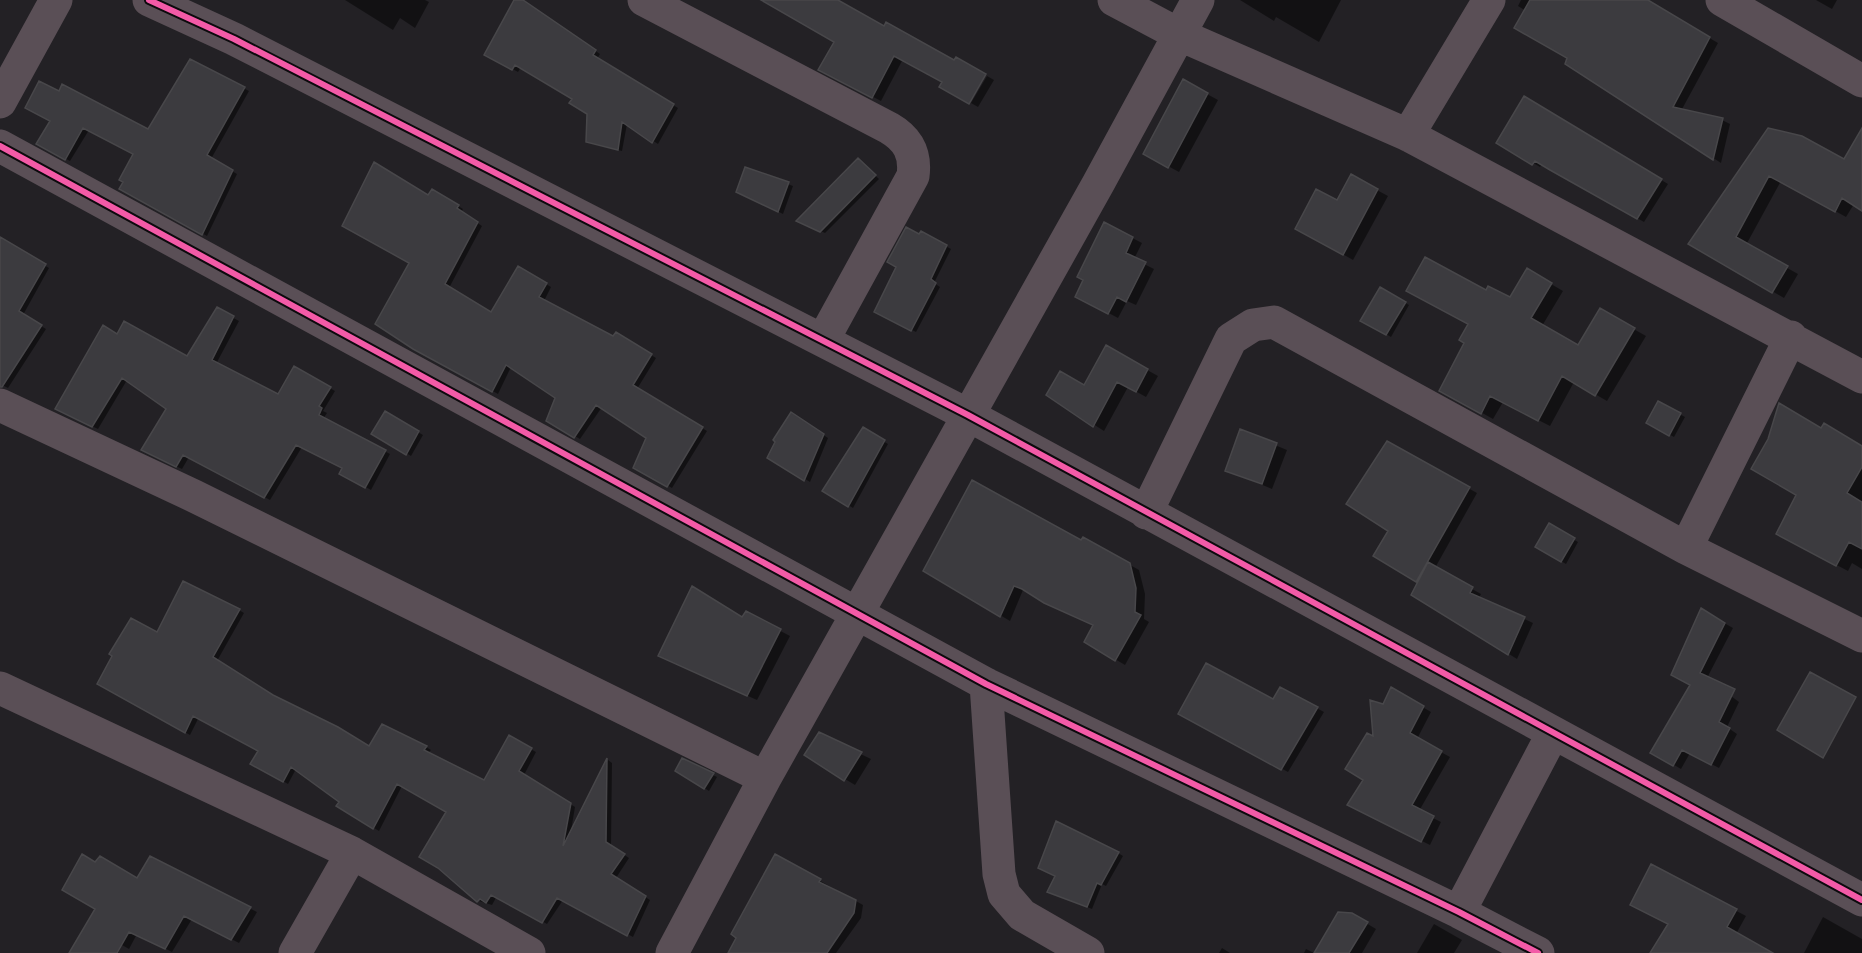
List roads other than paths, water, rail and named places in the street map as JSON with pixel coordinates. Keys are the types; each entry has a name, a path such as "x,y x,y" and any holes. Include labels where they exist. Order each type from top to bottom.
{"street":[{"path":"0,102 56,0"},
{"path":"149,0 245,44 968,415 1862,900"},
{"path":"644,0 890,128 905,140 910,148 914,157 913,176 823,340"},
{"path":"1114,0 1180,35 1408,135 1791,337 1862,377"},
{"path":"672,953 765,778 1198,0"},
{"path":"1408,135 1489,0"},
{"path":"1722,0 1862,81"},
{"path":"0,146 986,684 1459,912 1538,953"},
{"path":"1146,513 1231,339 1253,325 1274,322 1686,548 1862,636"},
{"path":"1686,548 1791,337"},
{"path":"0,405 205,501 765,778"},
{"path":"986,684 999,874 1004,894 1022,915 1088,953"},
{"path":"0,688 352,853 529,953"},
{"path":"1459,912 1553,733"},
{"path":"295,953 352,853"}]}
